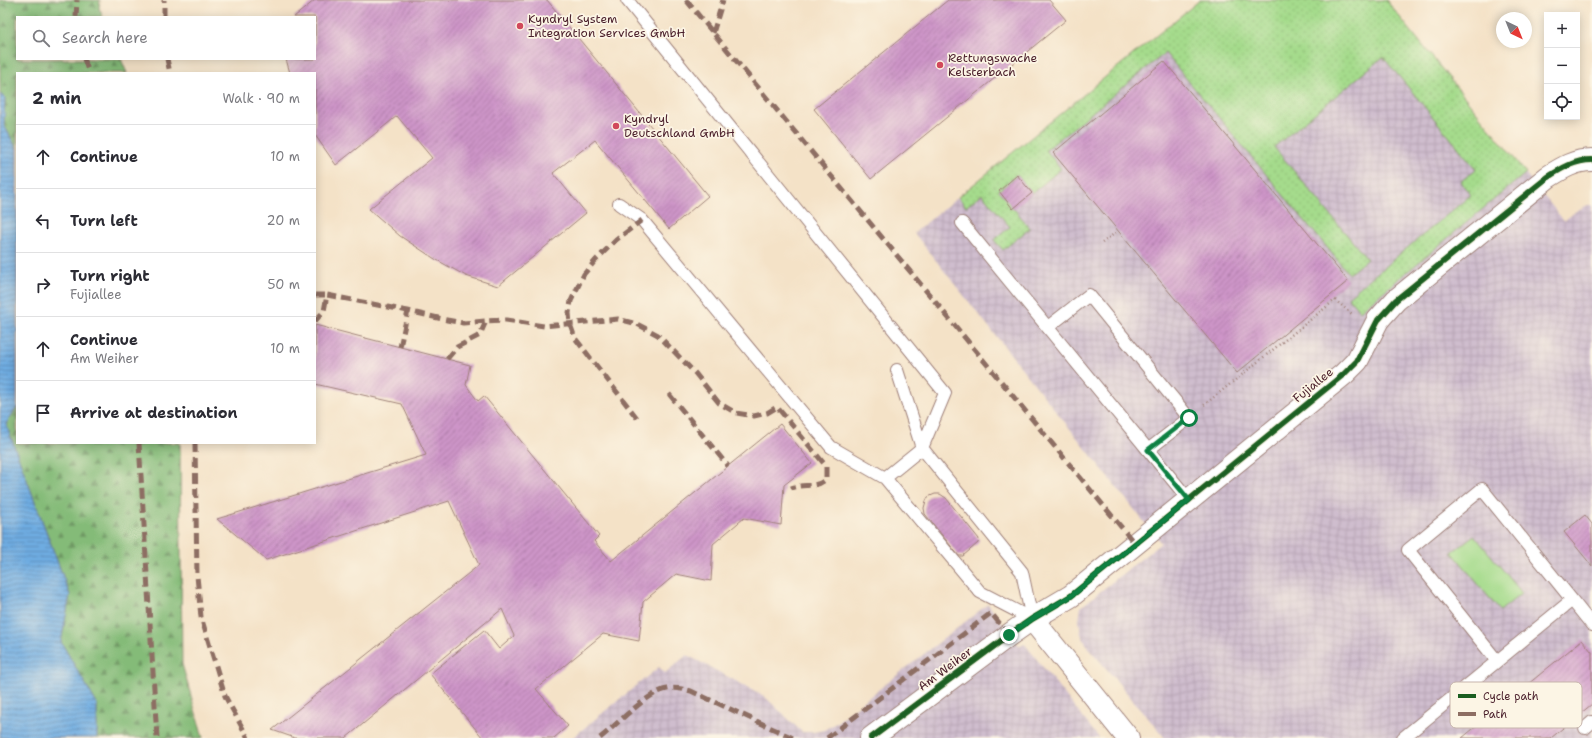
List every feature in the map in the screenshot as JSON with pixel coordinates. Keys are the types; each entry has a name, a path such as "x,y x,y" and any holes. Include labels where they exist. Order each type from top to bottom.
{"street":[{"name":"Fujiallee","path":"1032,619 1071,596 1344,374 1357,360 1378,320 1396,300 1548,177 1566,166 1584,160 1592,160"},
{"name":"Am Weiher","path":"871,738 1032,619"},
{"path":"1032,619 1128,738"}],"lane":[{"path":"627,0 944,393 922,448 885,478"},
{"path":"619,204 642,220 831,447 885,478 980,592 1032,619"},
{"path":"962,222 1189,500"},
{"path":"1048,328 1088,294 1189,418 1148,450"},
{"path":"897,370 922,448 1022,572 1032,619"},
{"path":"1497,661 1408,550 1482,489 1592,625"},
{"path":"1471,682 1572,600"},
{"path":"1403,738 1450,700"}],"path":[{"path":"1102,243 1118,230"},
{"path":"1189,418 1335,300 1372,332"}],"shaded area":[{"path":"1200,0 1386,0 1564,221 1576,211 1588,205 1592,205 1592,738 1165,738 1088,647 1081,634 1079,620 1081,607 1161,543 914,233"},
{"path":"988,604 1019,646 1024,643 1099,738 572,738 659,667 665,673 687,655 764,696 802,732 824,730 836,723"}],"green space":[{"path":"0,0 100,0 99,8 103,16 16,16 16,60 121,60 127,72 16,72 16,147 4,125 5,98 0,94"},
{"path":"1200,0 1386,0 1526,173 1360,311 1348,297 1471,195 1460,182 1476,169 1383,57 1274,147 1367,259 1349,274 1165,53 1046,150 1061,169 1032,193 1017,175 999,191 1030,228 1003,250 994,240 1010,227 982,194 966,207 958,197"},
{"path":"16,409 16,444 180,444 182,664 203,738 97,738 97,704 61,642 70,595 6,424"},
{"path":"1474,535 1522,593 1500,611 1452,552"}],"water":[{"path":"0,94 5,98 4,125 16,147 16,409 6,424 70,595 61,642 97,704 97,738 0,738"}],"building":[{"path":"315,0 547,0 708,196 669,229 595,140 553,173 586,213 498,286 466,276 435,259 400,236 369,209 432,158 397,116 336,165 316,136 316,72 290,72 286,60 316,60 316,16 295,16"},
{"name":"Rettungswache Kelsterbach","path":"948,0 1049,0 1066,20 871,179 814,109"},
{"path":"1164,61 1348,281 1237,373 1053,153"},
{"path":"1017,175 1032,193 1013,209 999,191"},
{"path":"316,325 470,365 466,385 478,401 484,396 599,536 594,541 611,561 780,424 812,463 784,485 781,525 744,518 713,544 711,581 676,574 643,602 639,641 603,634 536,689 568,726 554,738 483,738 430,674 484,630 499,649 514,636 502,609 346,738 295,738 272,730 479,565 449,501 266,560 217,519 426,455 402,404 316,384"},
{"path":"935,494 940,494 946,498 979,539 978,543 963,556 959,556 925,514 924,508 928,497"},
{"path":"1585,515 1592,524 1592,566 1564,532"},
{"path":"1582,640 1592,652 1592,704 1582,712 1582,682 1531,682"},
{"path":"1474,728 1563,728 1551,738 1462,738"}],"marked path":[{"path":"76,16 77,0"},
{"path":"164,0 164,16"},
{"path":"686,0 1136,545"},
{"path":"713,33 723,0"},
{"path":"84,60 89,72"},
{"path":"167,60 170,72"},
{"path":"637,418 575,338 570,324 569,313 571,301 584,274 616,240 642,220"},
{"path":"316,295 327,295"},
{"path":"316,320 324,311 327,295 408,311"},
{"path":"400,347 408,311 463,323 486,321"},
{"path":"447,359 457,347 480,335 486,321 506,320 544,326 618,319 637,324 658,335 695,373 719,403 736,413 754,416 767,413 777,407 826,466 826,479 822,482 814,485 791,488"},
{"path":"669,394 728,466"},
{"path":"139,444 157,738"},
{"path":"195,444 197,576 201,617 225,696 248,738"},
{"path":"827,738 991,613 1009,635"},
{"path":"600,738 642,702 659,691 673,688 691,691 793,738"}],"cycle path":[{"path":"871,738 1009,635 1032,619 1071,596 1344,374 1357,361 1378,320 1396,300 1548,177 1574,163 1592,160"}],"place":[{"name":"Kyndryl System Integration Services GmbH","path":"520,26"},
{"name":"Rettungswache Kelsterbach","path":"940,65"},
{"name":"Kyndryl Deutschland GmbH","path":"616,126"}],"route":[{"path":"1009,635 1032,619 1071,596 1189,500 1148,450 1189,418"}]}
